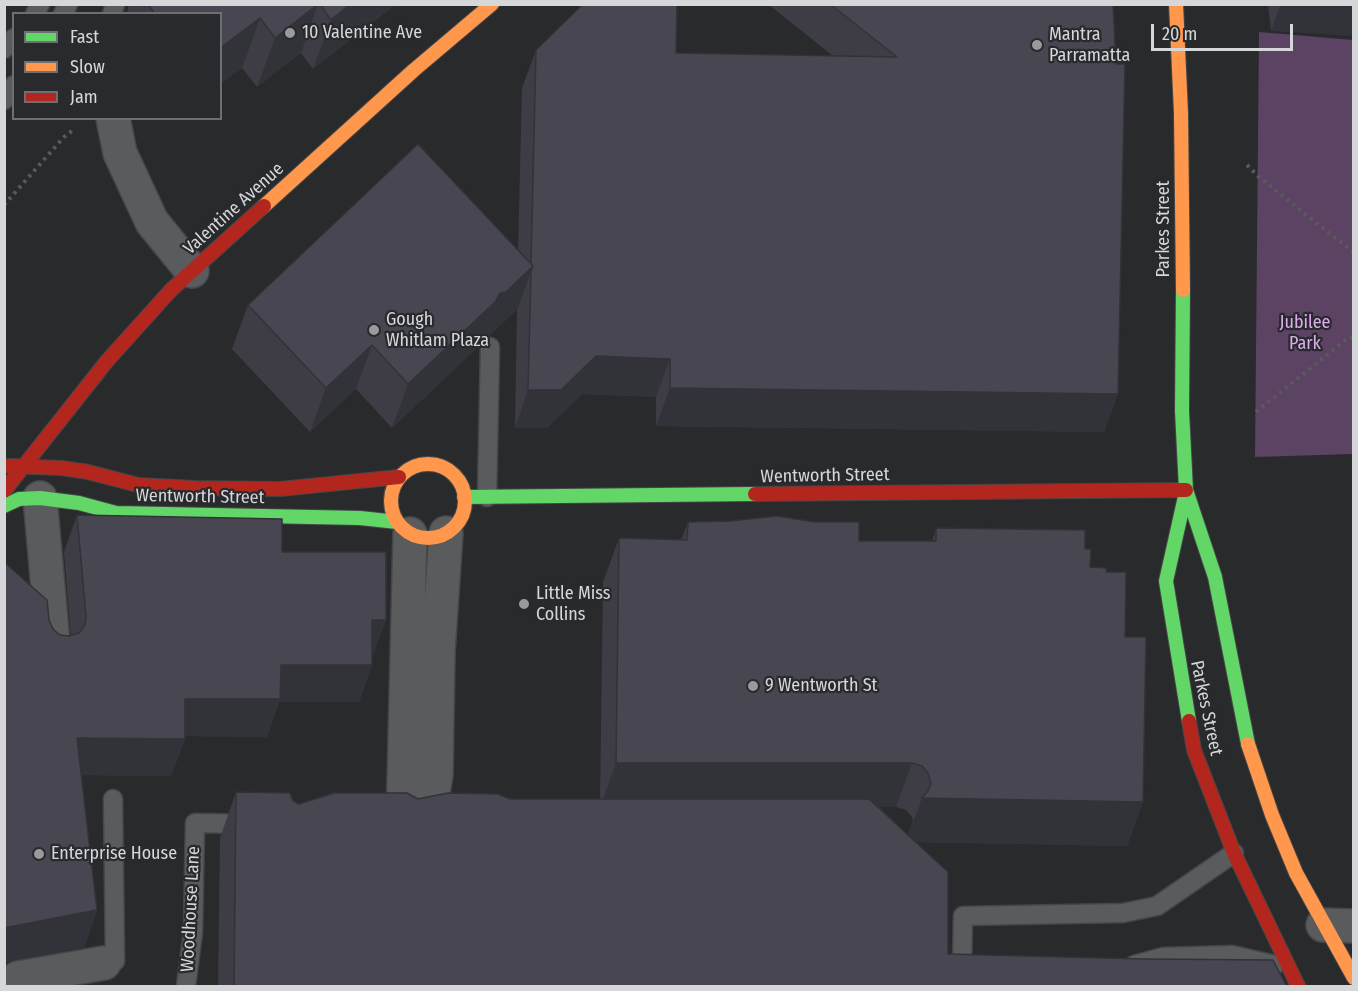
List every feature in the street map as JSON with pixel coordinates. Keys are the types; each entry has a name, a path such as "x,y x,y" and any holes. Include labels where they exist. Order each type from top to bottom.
{"street":[{"name":"Valentine Avenue","path":"4,491 26,466 82,391 171,290 414,70 492,4"},
{"name":"Parkes Street","path":"1176,4 1183,194 1182,411 1186,490 1166,581 1194,750 1234,854 1298,987"},
{"path":"98,122 120,153 152,222 192,271"},
{"path":"73,424 82,391"},
{"path":"74,453 88,472"},
{"path":"404,528 427,538 437,537 455,526 461,518 464,507 464,497 456,477 438,465 417,465 399,477 390,497 391,506 404,528 410,816 433,792 436,775 438,652 446,533"},
{"name":"Wentworth Street","path":"4,467 44,466 88,472 138,485 194,488 280,489 399,477"},
{"name":"Parkes Street","path":"1186,490 1215,577 1249,750 1296,873 1338,925 1353,978"},
{"name":"Wentworth Street","path":"464,497 1186,490"},
{"path":"40,498 54,655"},
{"name":"Wentworth Street","path":"4,506 19,499 40,498 79,503 116,513 360,518 404,528"},
{"path":"21,982 104,963"},
{"path":"953,977 996,972"}],"lane":[{"path":"487,496 490,347"},
{"path":"104,963 115,961 113,799"},
{"name":"Woodhouse Lane","path":"186,987 193,932 195,823 266,824"},
{"path":"953,977 963,916 1123,913 1157,906 1234,854"},
{"path":"1117,968 1163,957 1232,955 1288,968"}],"path":[{"path":"4,205 64,136 98,122"},
{"path":"1247,165 1353,253"},
{"path":"1256,412 1348,338 1353,337"}],"green space":[{"name":"Jubilee Park","path":"1259,32 1353,40 1353,454 1255,457"}],"building":[{"path":"148,4 318,4 275,38 260,18 222,46 222,12 154,12"},
{"path":"320,4 350,4 331,20"},
{"path":"583,4 677,4 676,53 897,57 830,4 1113,4 1116,64 1125,64 1118,394 670,388 670,359 596,356 561,390 528,390 533,266 531,264 536,50"},
{"name":"Gough Whitlam Plaza","path":"418,144 533,266 506,292 500,293 495,302 408,384 372,345 326,388 248,305"},
{"path":"77,515 282,519 282,552 386,552 386,620 372,620 372,665 281,665 280,699 185,699 185,739 77,738 97,910 4,928 4,562 47,600 49,620 53,629 60,635 69,636 79,633 85,625 86,616"},
{"path":"777,516 815,522 859,522 859,541 936,541 936,528 1085,530 1085,549 1091,549 1090,567 1107,568 1106,572 1126,572 1125,637 1146,637 1143,802 922,798 931,783 928,773 922,766 912,763 616,763 619,538 687,540 688,522 730,521"},
{"path":"236,792 290,793 293,801 299,804 334,793 407,793 418,799 448,793 498,794 510,799 869,799 948,872 948,954 1273,960 1287,987 234,987"}],"traffic: fast":[{"path":"1183,290 1182,411 1186,490 1215,577 1248,744"},
{"path":"1186,492 1166,581 1189,721"},
{"path":"464,497 755,494"},
{"path":"4,506 19,499 40,498 79,503 116,513 360,518 397,522"}],"traffic: slow":[{"path":"264,206 414,70 492,4"},
{"path":"1176,4 1181,113 1183,290"},
{"path":"428,464 442,467 454,475 462,487 465,501 462,515 454,527 442,535 428,538 414,535 402,527 394,515 391,501 394,487 402,475 414,467 428,464"},
{"path":"1248,744 1272,815 1296,873 1354,978"}],"traffic: jam":[{"path":"4,491 107,361 171,290 264,206"},
{"path":"9,466 62,468 138,485 194,488 280,489 399,477"},
{"path":"755,494 1186,490"},
{"path":"1189,721 1194,750 1234,853 1298,986"}],"place":[{"name":"10 Valentine Ave","path":"290,33"},
{"name":"Mantra Parramatta","path":"1037,45"},
{"name":"Gough Whitlam Plaza","path":"374,330"},
{"name":"Little Miss Collins","path":"524,604"},
{"name":"9 Wentworth St","path":"753,686"},
{"name":"Enterprise House","path":"39,854"}]}
